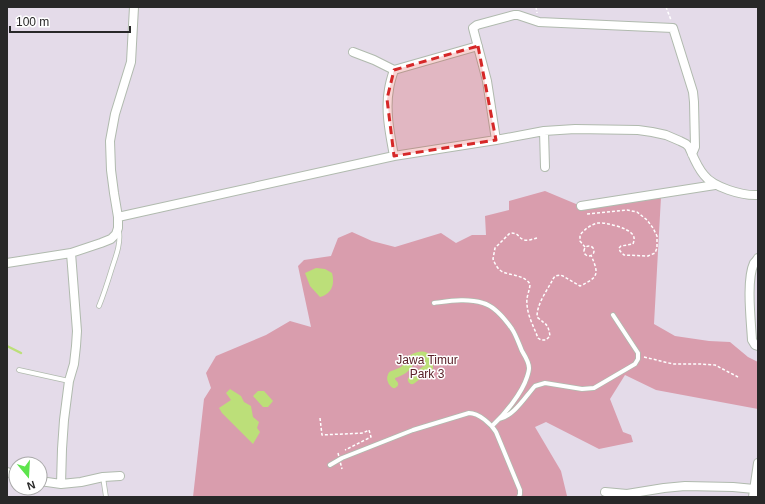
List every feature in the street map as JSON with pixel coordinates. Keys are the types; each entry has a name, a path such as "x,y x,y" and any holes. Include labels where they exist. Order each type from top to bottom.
{"street":[{"path":"7,263 71,253 111,239 116,234 118,228 118,217 111,170 110,141 115,114 131,62 134,7"},
{"path":"496,140 487,81 478,46 472,30 474,27 518,15 539,22 673,28 693,92 695,147 692,154"},
{"path":"353,52 394,70 478,46"},
{"path":"394,70 387,99 387,112 394,156"},
{"path":"118,217 394,156 544,131 575,129 638,130 666,135 686,144 689,147 702,174 715,185 742,194 758,195"},
{"path":"544,131 545,167"},
{"path":"582,210 715,185"},
{"path":"61,484 64,420 69,381 74,364 77,331 71,253"},
{"path":"758,258 754,263 751,276 750,294 752,340 755,345 758,346"},
{"path":"605,492 627,495 645,494 685,486 733,487 753,493 758,463"},
{"path":"48,482 61,484 81,482 103,477 120,476"}],"lane":[{"path":"99,306 120,242 120,232 118,228"},
{"path":"434,303 473,300 484,303 493,308 512,329 526,358 529,367 527,377 513,402 492,426"},
{"path":"499,419 507,417 512,413 535,386 544,383 582,389 594,388 635,364 638,359 638,353 613,315"},
{"path":"19,370 69,381"},
{"path":"330,465 342,458 406,432 469,413 474,413 492,426 496,432 520,490 519,497"},
{"path":"103,477 106,497"}],"path":[{"path":"666,7 673,28"},
{"path":"537,238 523,240 516,233 510,233 495,248 493,260 502,272 527,279 530,284 526,302 528,311 538,338 541,340 546,340 550,336 548,326 538,317 537,312 539,305 555,276 563,276 580,286 594,278 597,272 591,256 585,254 585,248 580,241 580,235 588,227 599,223 611,224 633,234 635,239 633,244 621,246 619,248 624,255 648,256 655,253 657,248 657,236 653,228 647,220 637,212 627,210 603,213 582,210"},
{"path":"585,248 590,246 593,248 594,252 591,256"},
{"path":"638,355 672,364 715,365 738,377"},
{"path":"320,418 322,435 363,433 369,430 371,437 344,450"},
{"path":"338,453 342,469"}],"highlighted area":[{"path":"478,46 496,140 394,156 387,99 394,70"}],"green space":[{"name":"Jawa Timur Park 3","path":"545,191 588,209 661,197 654,324 675,336 709,341 730,342 748,357 758,362 758,409 656,390 625,375 610,399 623,432 631,435 633,442 599,449 546,422 535,427 561,471 567,496 571,497 193,497 204,399 211,388 206,373 216,356 266,335 290,321 311,327 298,266 304,260 331,256 338,238 352,232 372,241 395,247 441,233 456,243 472,235 486,235 485,216 509,210 509,201"}],"shaded area":[{"path":"316,268 325,269 332,273 333,277 332,288 327,294 320,297 310,286 305,273"},
{"path":"230,389 241,396 244,402 251,406 253,417 259,422 257,428 260,432 253,444 222,413 219,408 231,400 226,393"},
{"path":"258,391 264,391 273,401 268,407 263,407 253,396"}],"waterway":[{"path":"7,346 21,353"},
{"path":"394,384 391,380 392,375 404,370 411,359 419,356 425,356 428,360 429,369 425,370 412,380"}]}
